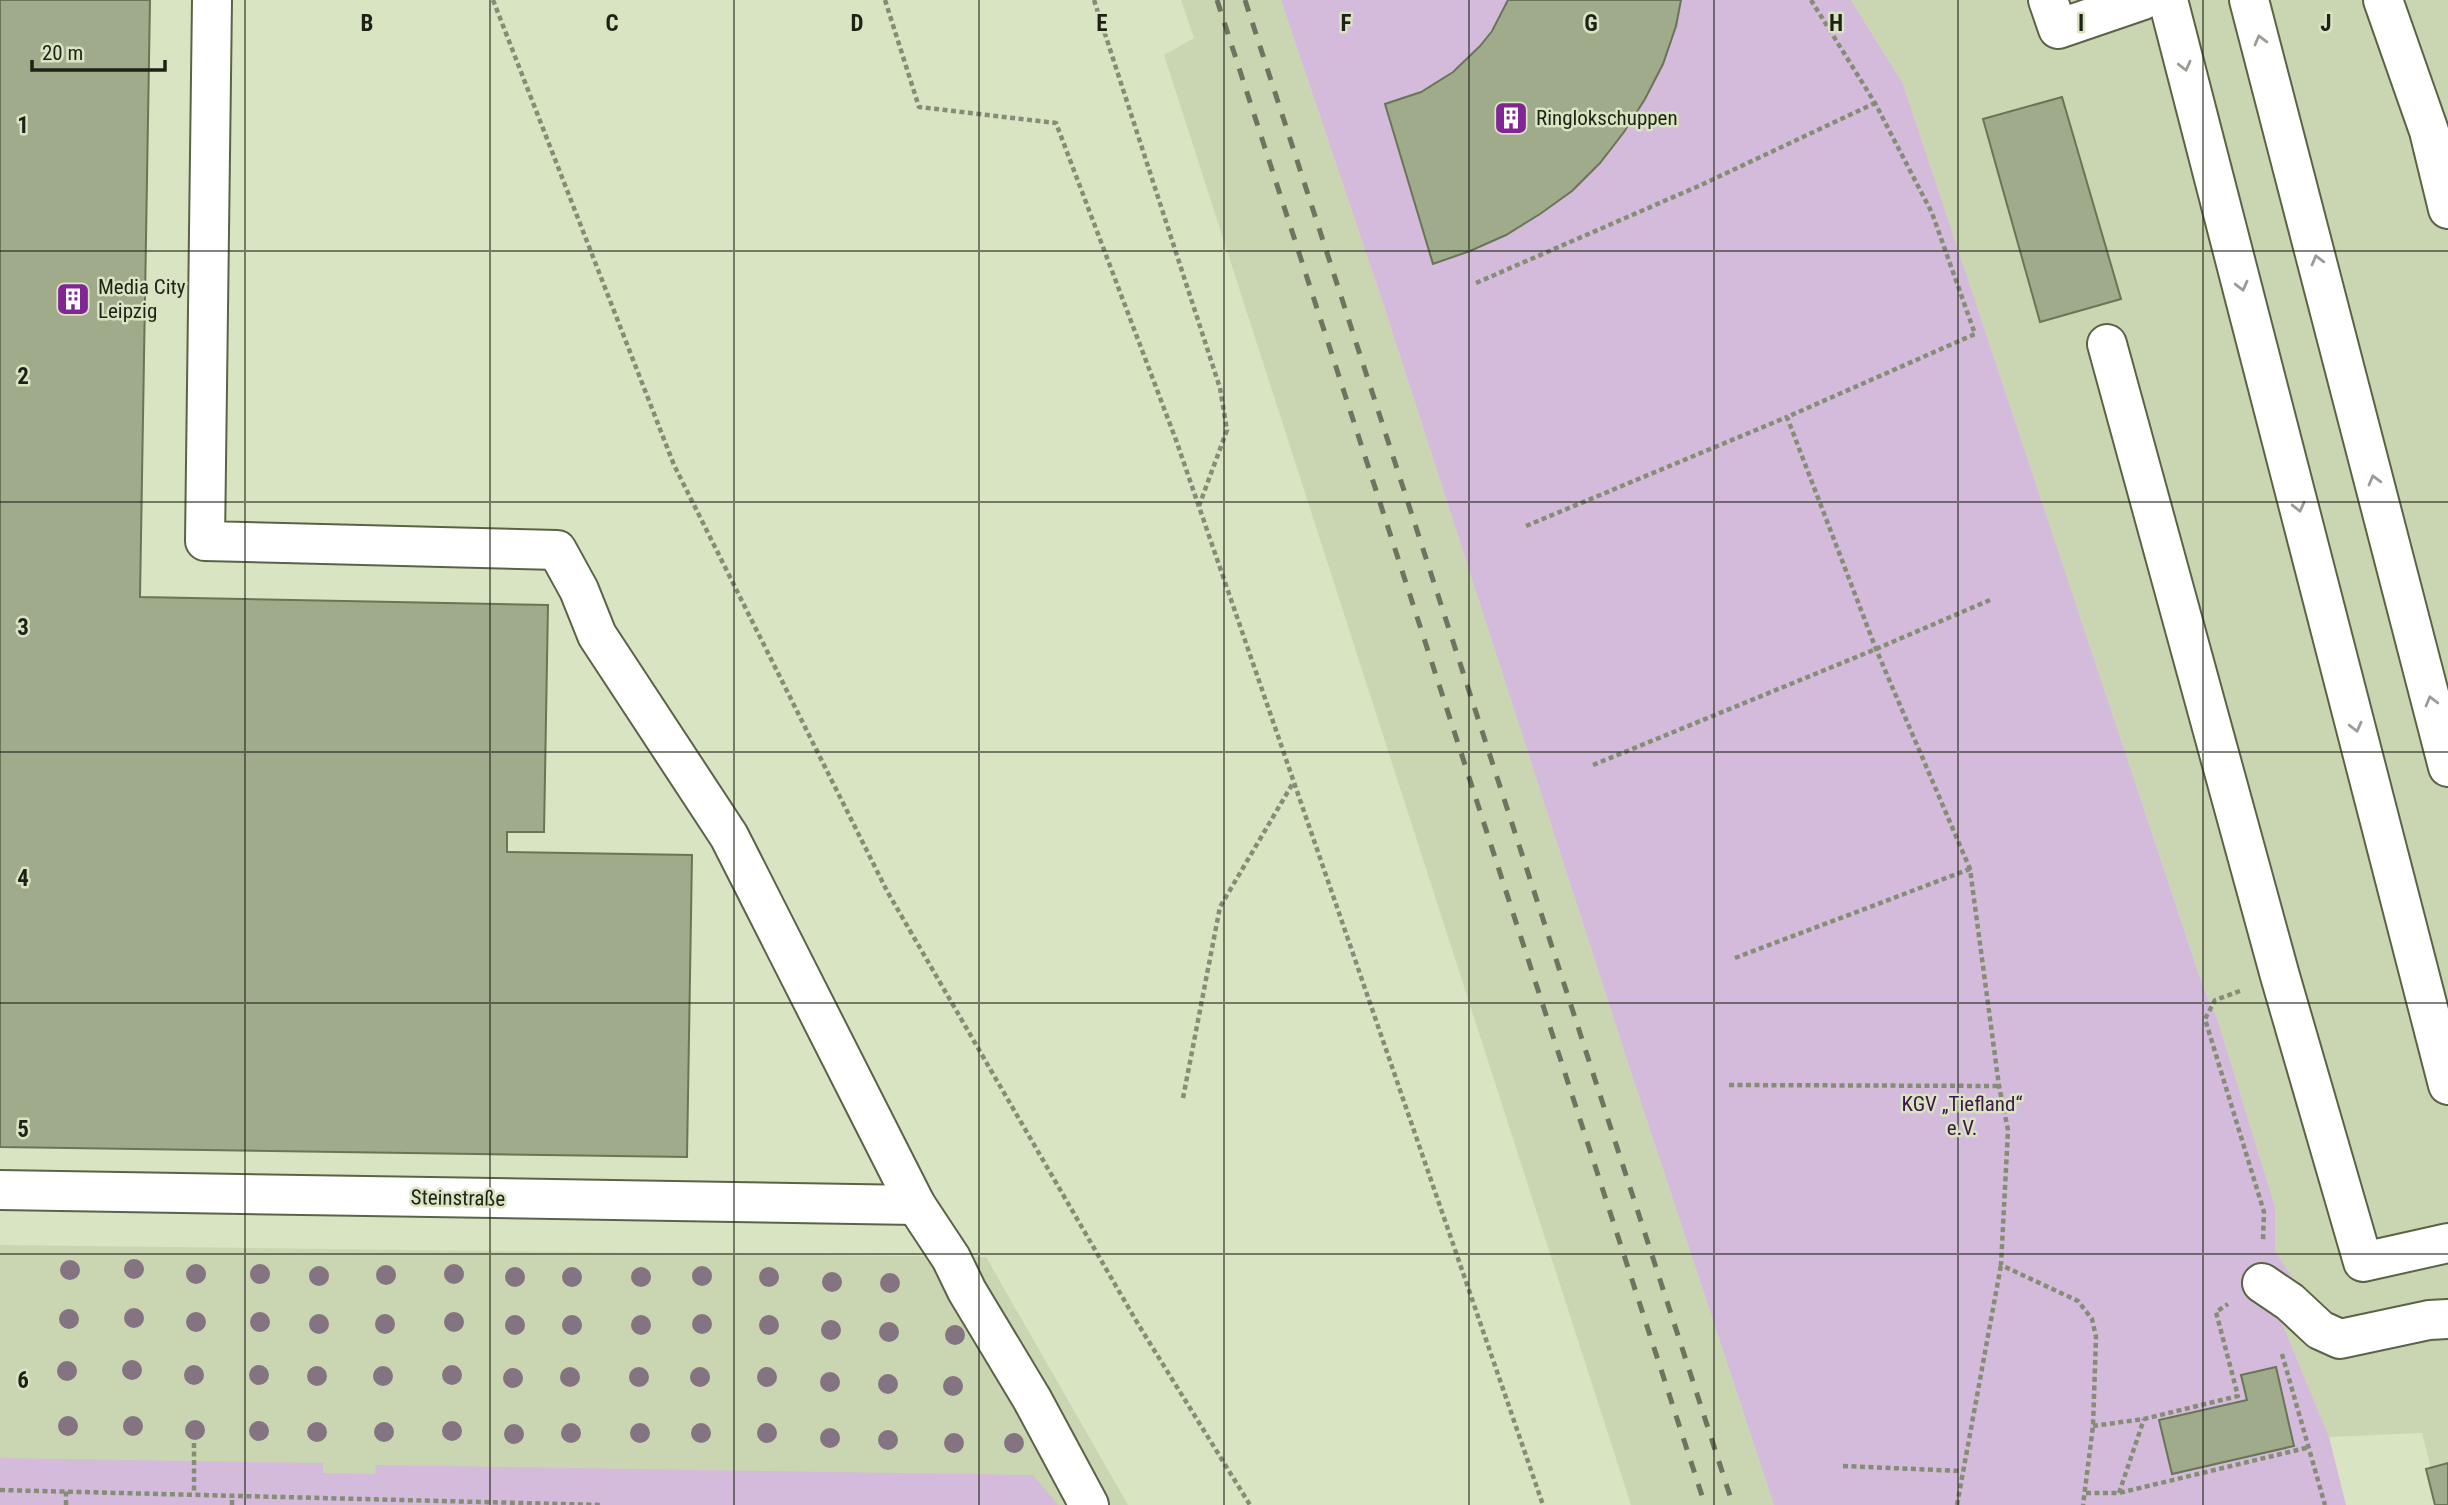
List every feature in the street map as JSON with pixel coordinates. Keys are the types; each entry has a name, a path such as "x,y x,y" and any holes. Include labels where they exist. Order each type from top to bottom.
{"street":[{"path":"212,0 205,541 557,550 579,590 597,635 729,836 916,1205 951,1258 967,1291 1032,1399 1089,1505"},
{"path":"2048,0 2058,29 2143,0"},
{"path":"2168,0 2448,1085"},
{"path":"2249,0 2448,767"},
{"path":"2383,0 2429,131 2448,209"},
{"path":"2107,344 2280,976 2363,1262 2448,1243"},
{"name":"Steinstraße","path":"0,1190 916,1205"},
{"path":"2262,1283 2290,1302 2320,1330 2340,1339 2429,1320 2448,1319"}],"path":[{"path":"493,0 674,465 887,891 1138,1324 1250,1505"},
{"path":"886,0 919,107 1056,123 1176,440 1543,1505"},
{"path":"1094,0 1220,388 1227,430 1199,507"},
{"path":"1526,526 1787,417 1975,334 1932,214 1875,103 1811,0"},
{"path":"1476,283 1700,185 1875,103"},
{"path":"1787,417 1876,649 1970,869 1999,1086 2008,1130 2001,1265 1957,1505"},
{"path":"1593,765 1990,600"},
{"path":"1183,1098 1220,907 1294,782"},
{"path":"1735,958 1970,869"},
{"path":"2093,1426 2144,1419 2238,1396 2216,1312 2262,1283 2264,1212 2205,1019 2216,1000 2280,976"},
{"path":"1729,1086 1999,1086"},
{"path":"2001,1265 2078,1301 2092,1319 2096,1337 2093,1426 2083,1505"},
{"path":"2279,1344 2325,1505"},
{"path":"2119,1493 2144,1419"},
{"path":"194,1443 194,1494"},
{"path":"2086,1493 2119,1493 2310,1447"},
{"path":"1843,1466 1962,1471"},
{"path":"0,1490 602,1505"},
{"path":"66,1491 66,1505"},
{"path":"232,1496 232,1505"}],"shaded area":[{"path":"1181,0 1281,0 1383,303 1774,1505 1631,1505 1164,55 1194,38"},
{"path":"1851,0 2448,0 2448,1505 2440,1505 2422,1433 2329,1437 2278,1313 2302,1292 2275,1251 2275,1207 2217,1018 2203,987 1903,84"},
{"path":"0,1245 986,1257 1128,1505 0,1505"}],"green space":[{"name":"KGV „Tiefland“ e.V.","path":"1281,0 1508,0 1487,36 1458,66 1424,88 1385,104 1433,263 1481,247 1508,234 1570,191 1596,165 1620,136 1657,72 1671,37 1681,0 1851,0 1903,84 2203,987 2217,1018 2275,1207 2275,1251 2302,1292 2278,1313 2329,1437 2346,1505 1774,1505 1383,303"},
{"path":"0,1458 323,1463 323,1473 375,1474 376,1465 1033,1475 1058,1505 0,1505"}],"building":[{"name":"Media City Leipzig","path":"0,0 150,0 140,597 548,605 544,832 507,832 507,852 692,855 687,1157 0,1147"},
{"name":"Ringlokschuppen","path":"1508,0 1681,0 1676,26 1663,64 1624,132 1600,163 1572,191 1506,235 1433,264 1385,104 1421,92 1453,72 1492,31"},
{"path":"2062,97 2121,299 2040,322 1983,119"},
{"path":"2276,1367 2294,1446 2172,1474 2159,1420 2247,1400 2241,1375"},
{"path":"2448,1463 2448,1505 2435,1505 2426,1469"}],"railway":[{"path":"1217,0 1705,1505"},
{"path":"1245,0 1733,1505"}],"place":[{"name":"Ringlokschuppen","path":"1511,118"},
{"name":"Media City Leipzig","path":"73,299"}]}
